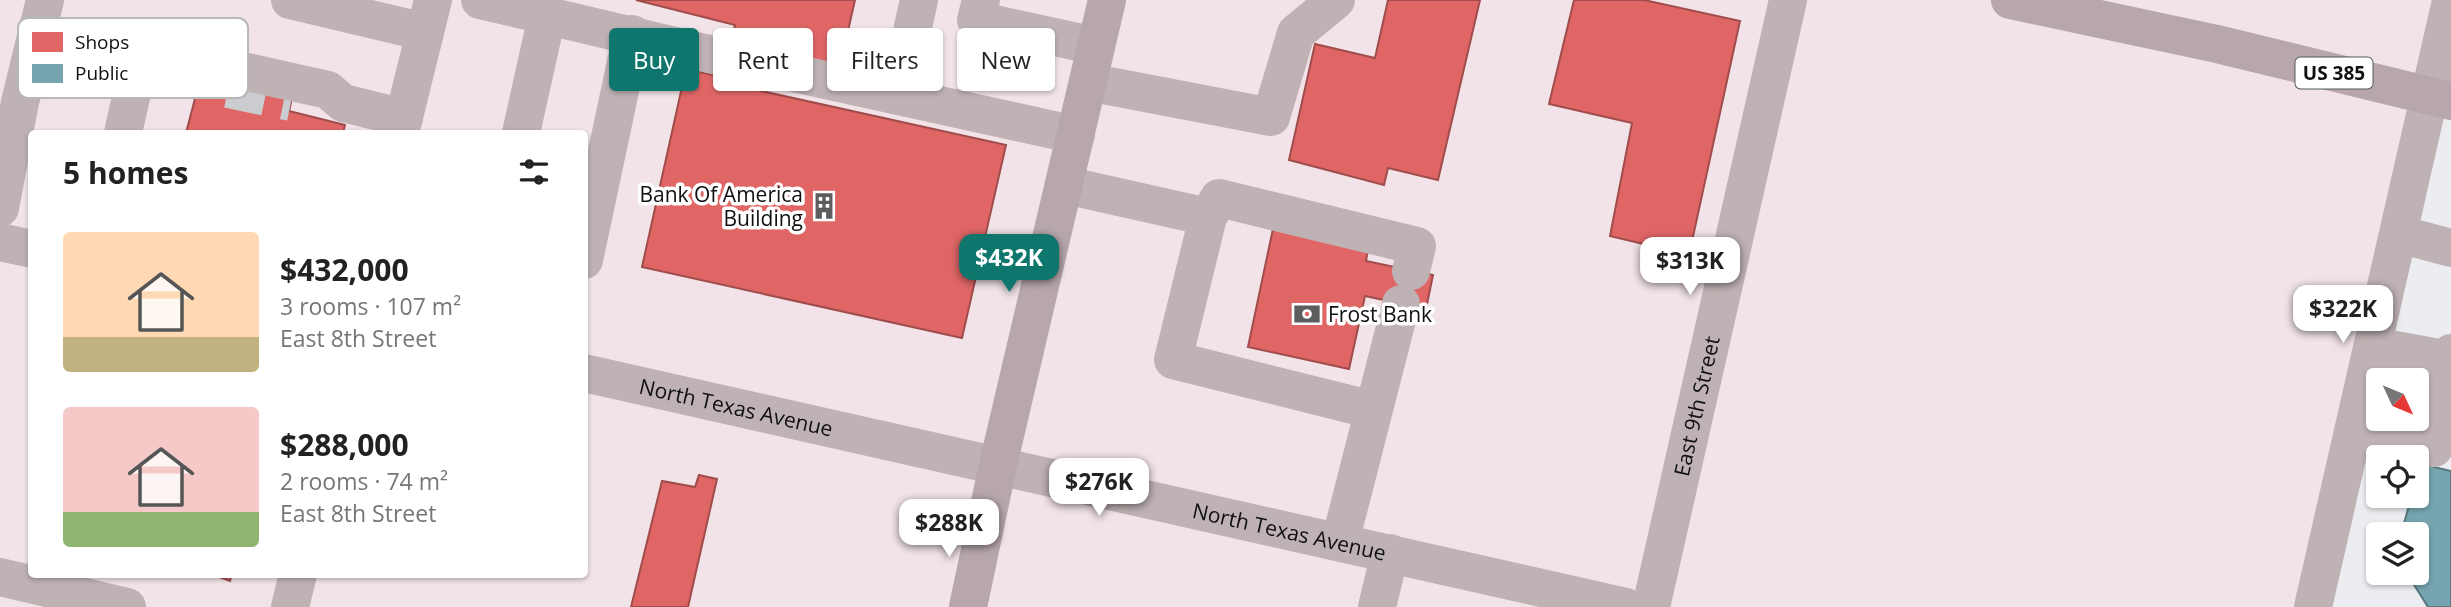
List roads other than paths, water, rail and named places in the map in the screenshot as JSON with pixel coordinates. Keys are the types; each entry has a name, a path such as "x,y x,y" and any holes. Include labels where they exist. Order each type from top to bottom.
{"main road":[{"path":"968,607 1107,0"},
{"name":"US 385","path":"2010,0 2127,12 2217,44 2441,99"}],"street":[{"path":"39,18 45,0"},
{"path":"248,72 328,90 343,103 402,126 429,16 290,0"},
{"path":"480,0 609,29"},
{"path":"913,28 919,0"},
{"path":"981,0 976,20 1096,46"},
{"path":"1088,82 1270,117 1296,33 1336,0"},
{"name":"East 9th Street","path":"1650,607 1788,0"},
{"path":"2313,607 2399,234 2441,99 2451,1"},
{"path":"522,130 547,16"},
{"path":"0,208 10,99 18,76"},
{"path":"813,77 1076,135"},
{"path":"588,241 620,91"},
{"path":"124,130 131,98"},
{"path":"291,102 320,108 343,103"},
{"path":"1065,185 1208,217"},
{"path":"1340,542 1418,246 1219,198 1208,217 1173,360 1373,410"},
{"path":"2399,234 2451,248"},
{"path":"0,242 28,248"},
{"path":"2353,432 2443,449 2450,357 2373,346"},
{"name":"North Texas Avenue","path":"588,374 1626,607"},
{"path":"1377,607 1390,553"},
{"path":"0,577 127,607"},
{"path":"290,607 297,578"}],"tunnel":[{"path":"248,93 291,102"}],"place":[{"name":"Bank Of America Building","path":"824,206"},
{"name":"Frost Bank","path":"1307,314"}]}
